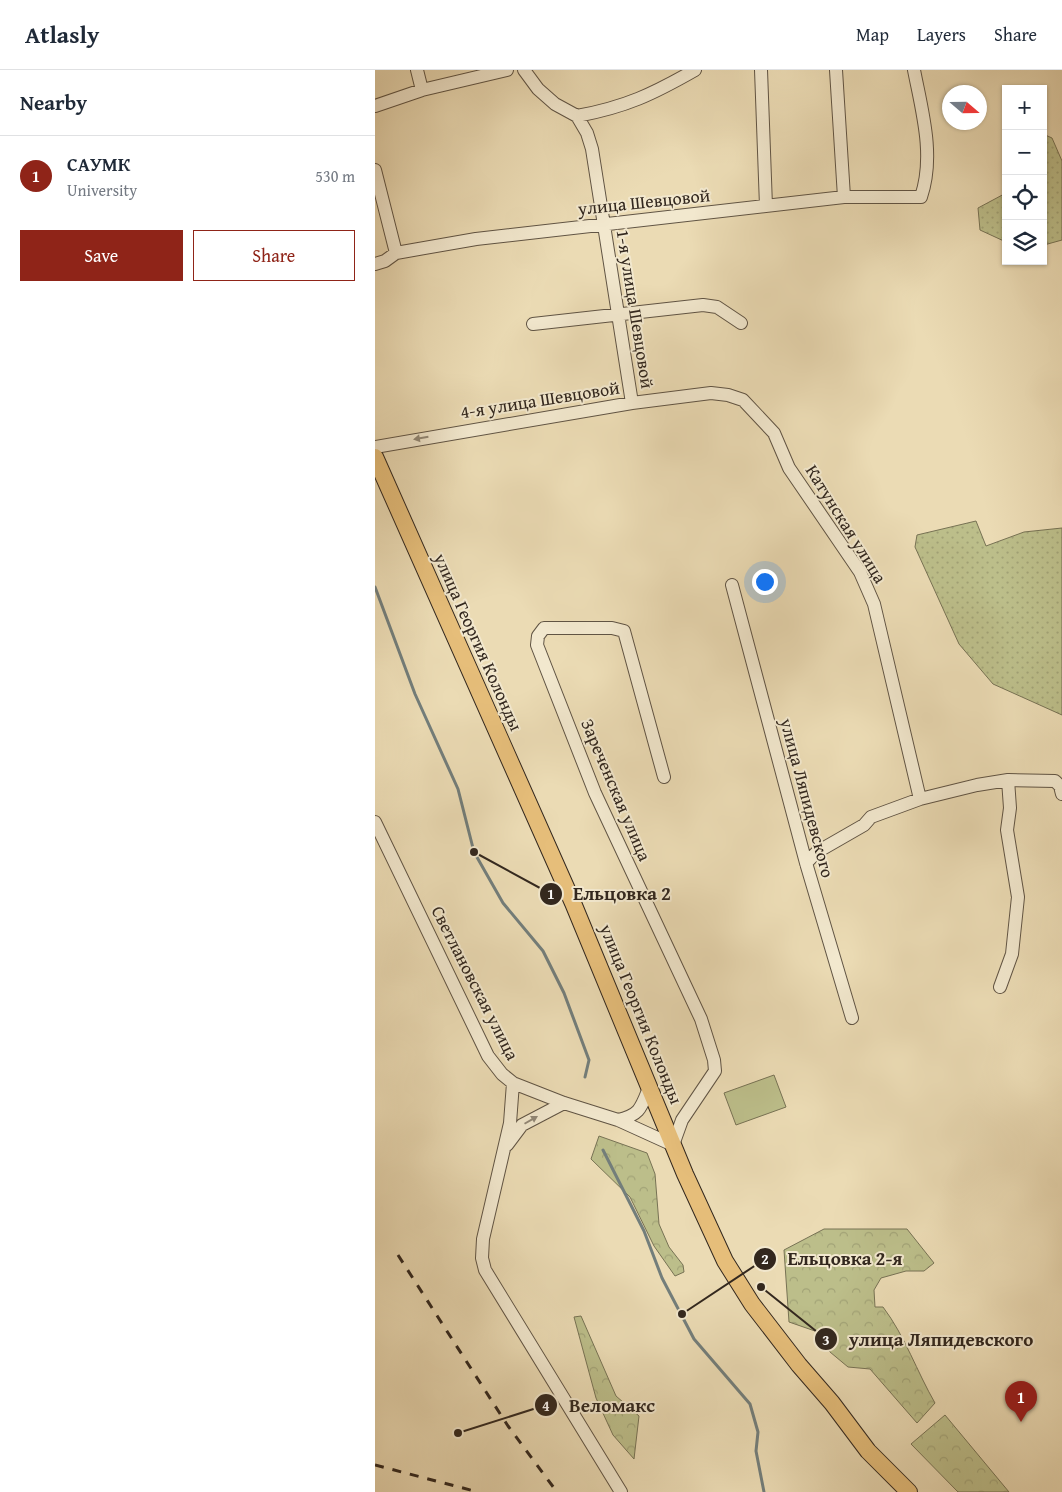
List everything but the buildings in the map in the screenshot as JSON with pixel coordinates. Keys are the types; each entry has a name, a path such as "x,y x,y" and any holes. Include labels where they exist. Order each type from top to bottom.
{"main road":[{"name":"улица Георгия Колонды","path":"375,457 573,903 673,1145 725,1262 752,1304 868,1450 909,1492"}],"street":[{"path":"417,70 422,90"},
{"path":"375,106 422,90 507,70"},
{"path":"524,70 538,89 555,104 577,116 613,110 655,93 695,70"},
{"path":"761,70 767,206"},
{"path":"836,70 844,197"},
{"name":"улица Шевцовой","path":"375,264 385,261 396,253 476,239 844,197 921,197 926,183 927,153 925,127 914,70"},
{"name":"1-я улица Шевцовой","path":"577,116 587,133 592,150 632,403"},
{"path":"375,170 396,253"},
{"path":"533,324 703,305 717,307 741,323"},
{"name":"4-я улица Шевцовой","path":"375,447 632,403 711,393"},
{"name":"Катунская улица","path":"711,393 729,395 743,400 774,433 789,468 860,572 874,604 920,799"},
{"name":"улица Ляпидевского","path":"732,585 806,863 852,1018"},
{"name":"Зареченская улица","path":"665,777 624,631 612,628 544,628 538,636 537,645 595,793 701,1019 714,1060 715,1071 682,1120 673,1145"},
{"path":"1000,987 1012,954 1018,897 1007,830 1010,808 1008,780"},
{"path":"806,863 817,852 864,825 871,817 920,799 977,785 1008,780 1055,780 1061,786 1062,794"},
{"name":"Светлановская улица","path":"375,822 488,1056 501,1074 513,1083 564,1103 618,1120 673,1145"},
{"path":"513,1083 511,1116 505,1148 483,1239 482,1258 485,1270 621,1492"},
{"path":"618,1120 634,1116 641,1108 649,1088"},
{"path":"505,1148 522,1125 564,1103"}],"green space":[{"path":"1047,136 1052,138 1062,161 1062,240 1047,244"},
{"path":"1002,195 1002,240 980,230 978,208"},
{"path":"976,521 986,546 1024,532 1062,528 1062,715 993,684 959,644 915,547 917,535"},
{"path":"774,1075 786,1107 736,1125 724,1093"},
{"path":"599,1136 647,1153 655,1174 659,1224 669,1247 683,1265 684,1272 675,1276 654,1246 630,1197 591,1159"},
{"path":"824,1229 907,1229 934,1263 924,1271 906,1271 881,1278 874,1290 875,1307 883,1307 891,1318 935,1403 917,1423 870,1369 848,1367 830,1352 815,1331 789,1322 784,1250"},
{"path":"581,1316 616,1396 639,1416 634,1459 613,1435 596,1398 574,1317"},
{"path":"945,1415 1009,1492 958,1492 911,1444"}],"waterway":[{"path":"375,587 415,694 458,789 474,852 503,903 543,951 564,993 589,1060 585,1077"},
{"path":"603,1150 644,1231 662,1278 694,1339 750,1404 758,1432 756,1451 764,1492"}],"railway":[{"path":"398,1255 508,1426 557,1492"},
{"path":"375,1465 478,1492"}],"place":[{"name":"Ельцовка 2","path":"474,852"},
{"name":"улица Ляпидевского","path":"761,1287"},
{"name":"Ельцовка 2-я","path":"682,1314"},
{"name":"САУМК","path":"1021,1422"},
{"name":"Веломакс","path":"458,1433"}]}
